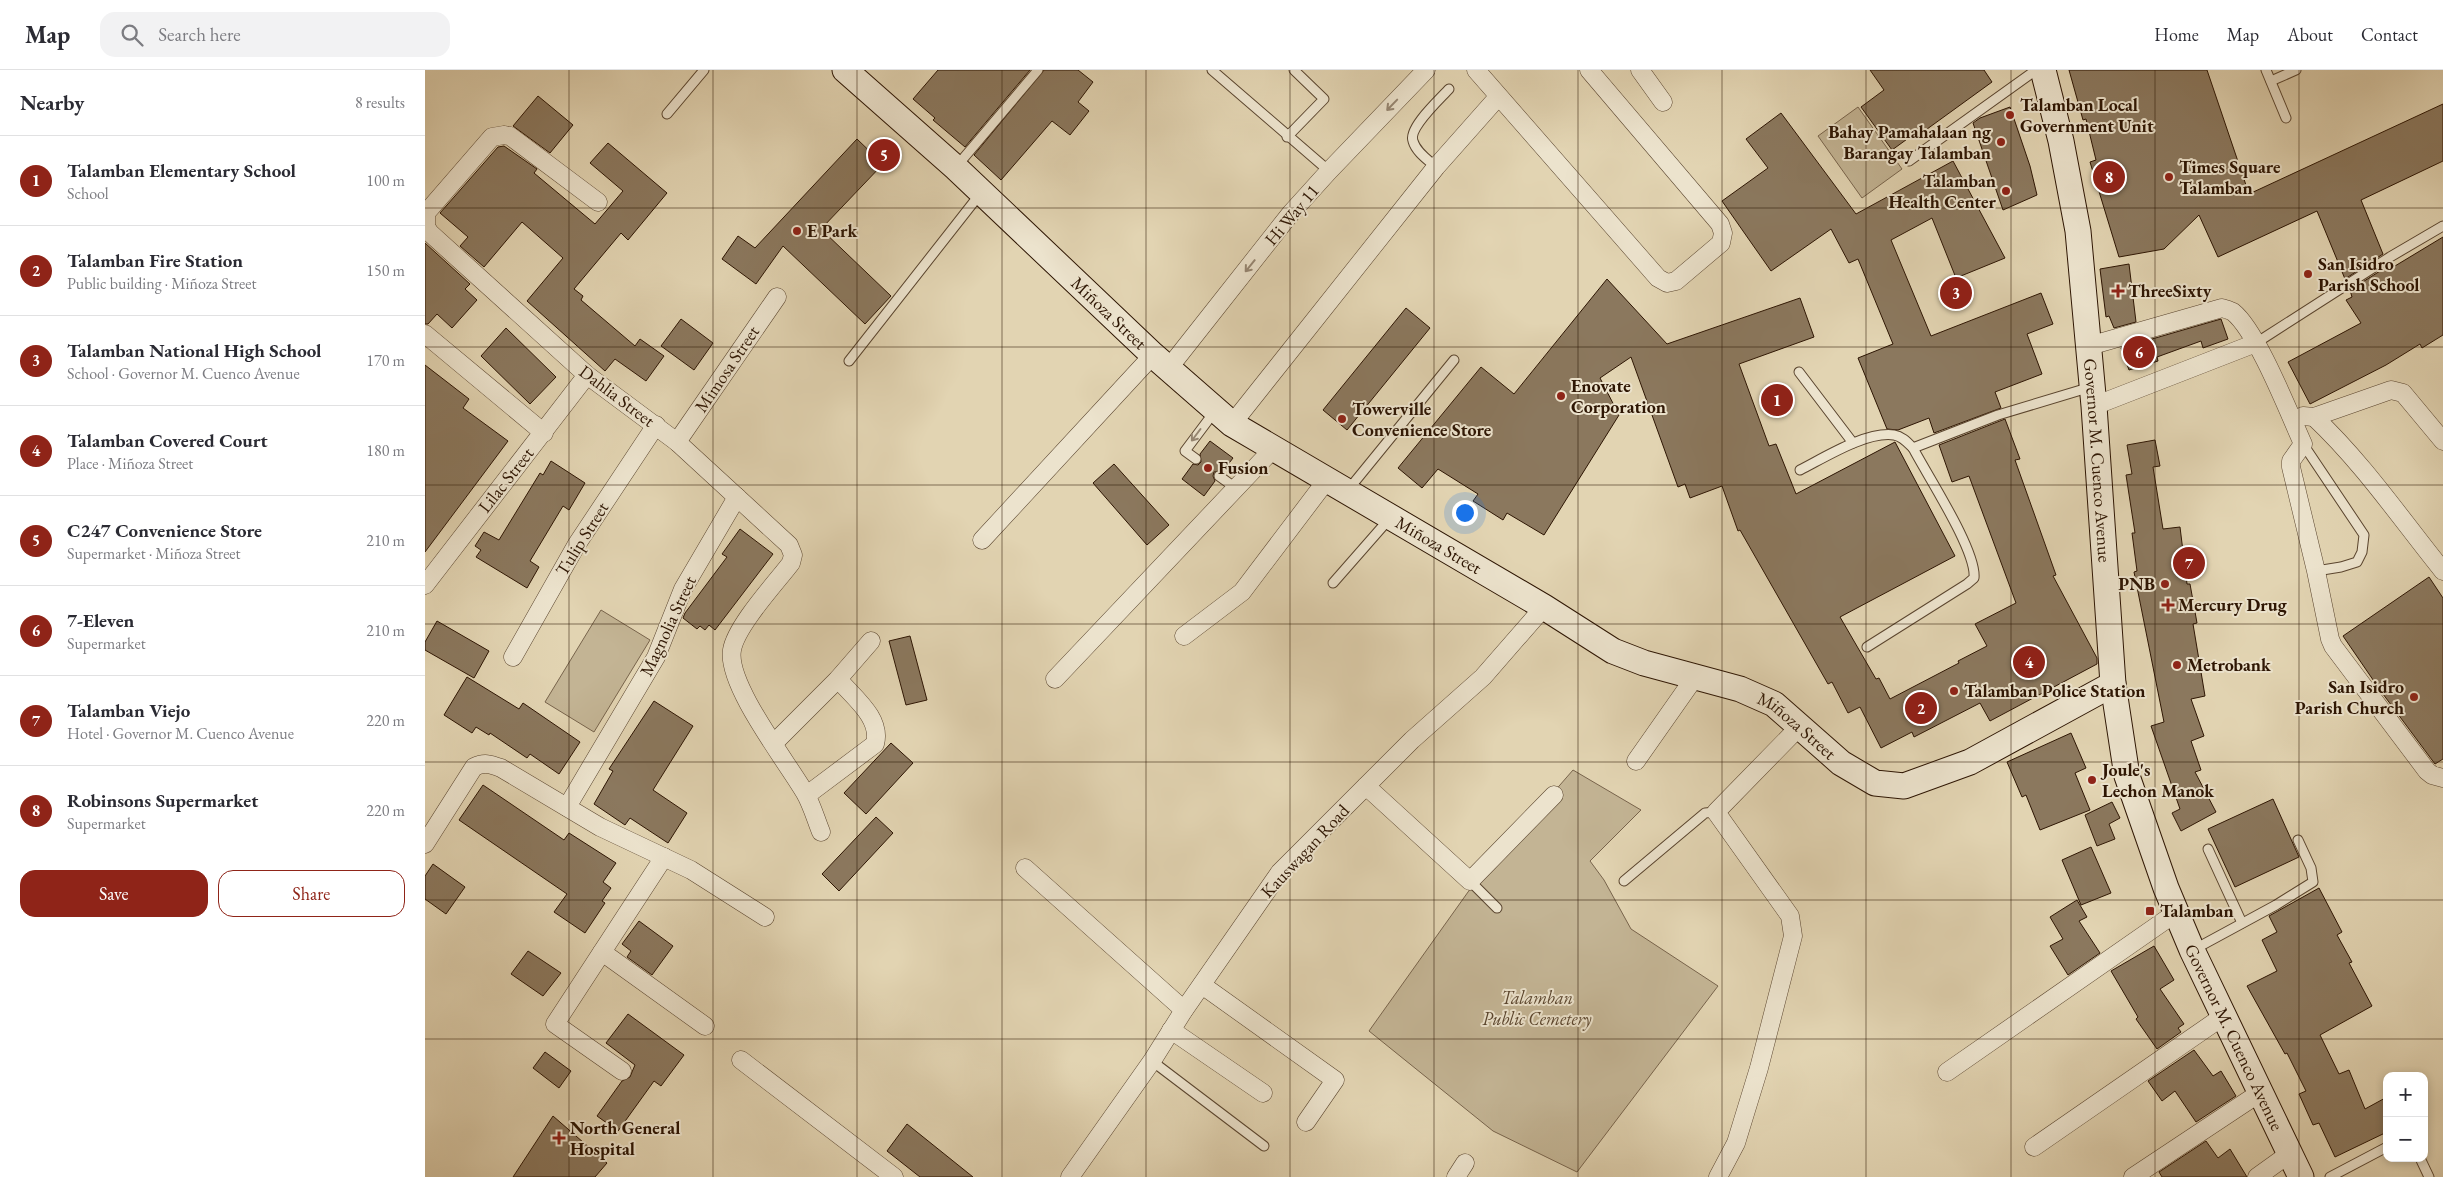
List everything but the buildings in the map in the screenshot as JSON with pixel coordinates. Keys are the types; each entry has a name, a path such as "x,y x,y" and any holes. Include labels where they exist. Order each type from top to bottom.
{"main road":[{"name":"Miñoza Street","path":"845,70 982,192 1161,362 1224,416 1273,449 1544,606 1613,651 1644,663 1740,689 1774,704 1841,763 1875,783 1904,786 1970,762 2113,684"},
{"name":"Governor M. Cuenco Avenue","path":"2043,70 2061,141 2078,231 2094,396 2113,684 2127,776 2166,888 2192,950 2225,1015 2301,1177"}],"street":[{"name":"Hi Way 11","path":"982,540 1161,362 1329,171 1426,70"},
{"path":"1476,70 1658,278 1667,283 1676,281 1721,243 1723,234 1720,224 1589,70"},
{"path":"1640,70 1663,102"},
{"path":"1224,416 1498,97"},
{"name":"Dahlia Street","path":"597,202 510,136 499,135 492,137 426,213 426,227 430,233 587,375 677,442 789,545 793,555 791,563 740,630 731,651 731,662 740,690 774,743"},
{"name":"Mimosa Street","path":"677,442 777,296"},
{"path":"2089,346 2222,308 2232,311 2256,343 2303,444 2291,461 2291,467 2333,646 2427,771 2443,778"},
{"path":"425,334 544,433"},
{"path":"2094,396 2256,343"},
{"name":"Lilac Street","path":"425,585 587,375"},
{"path":"2290,416 2314,417 2391,390 2403,393 2443,441"},
{"path":"2314,417 2335,436 2374,482 2443,571"},
{"name":"Tulip Street","path":"513,657 577,544 656,425"},
{"path":"1055,679 1273,449"},
{"path":"1184,636 1242,592 1336,486"},
{"name":"Magnolia Street","path":"567,807 656,657 683,589 737,497"},
{"name":"Kauswagan Road","path":"1070,1177 1152,1061 1184,1010 1280,872 1411,740 1483,677 1544,606"},
{"path":"821,832 807,795 774,743 838,679 871,641"},
{"path":"1635,760 1695,677"},
{"path":"807,795 875,744 877,735 876,725 838,679"},
{"path":"1718,1177 1736,1143 1759,1068 1791,942 1793,925 1790,916 1716,812 1800,726"},
{"path":"425,844 474,767 481,763 490,764 501,768 600,827 691,870 765,917"},
{"path":"1366,786 1471,880 1554,795"},
{"path":"622,1072 555,1024 663,857"},
{"path":"1025,868 1184,1010"},
{"path":"1947,1072 2177,912"},
{"path":"602,952 705,1026"},
{"path":"1202,985 1335,1080 1306,1122"},
{"path":"2034,1147 2225,1015"},
{"path":"1171,1030 1263,1093"},
{"path":"741,1060 894,1177"},
{"path":"2133,1177 2261,1092"},
{"path":"2257,1177 2289,1154"}],"lane":[{"path":"667,114 704,70"},
{"path":"956,168 1038,70"},
{"path":"1212,70 1287,137 1329,171"},
{"path":"1287,137 1324,99 1294,70"},
{"path":"1909,161 2035,70"},
{"path":"2266,70 2286,118"},
{"path":"2271,81 2296,70"},
{"path":"1436,167 1417,150 1412,140 1413,131 1449,89"},
{"path":"849,361 982,192"},
{"path":"2256,343 2390,257 2443,226"},
{"path":"1336,486 1455,360"},
{"path":"1799,372 1853,443"},
{"path":"1913,448 1998,415 2094,396"},
{"path":"1196,459 1185,451 1224,416"},
{"path":"1799,470 1853,443 1880,435 1893,434 1902,438 1913,448 1960,534 1972,561 1973,578 1967,584 1867,647"},
{"path":"2303,444 2364,535 2362,552 2357,562 2316,571"},
{"path":"1219,476 1237,489"},
{"path":"1333,584 1390,518"},
{"path":"1624,882 1705,813 1716,812"},
{"path":"2192,950 2276,905 2313,882 2311,868 2298,840"},
{"path":"2208,849 2242,923"},
{"path":"1471,880 1497,908"},
{"path":"1152,1061 1264,1146"},
{"path":"2330,1177 2383,1149"},
{"path":"2421,1162 2429,1177"}],"green space":[{"path":"1858,107 1902,169 1862,198 1818,136"},
{"path":"601,610 650,640 594,732 545,702"},
{"name":"Talamban Public Cemetery","path":"1573,770 1641,810 1590,861 1604,880 1631,929 1718,986 1577,1172 1493,1131 1369,1031 1473,885"}],"place":[{"name":"Talamban Local Government Unit","path":"2010,115"},
{"name":"Bahay Pamahalaan ng Barangay Talamban","path":"2001,142"},
{"name":"C247 Convenience Store","path":"884,155"},
{"name":"Robinsons Supermarket","path":"2109,177"},
{"name":"Times Square Talamban","path":"2169,177"},
{"name":"Talamban Health Center","path":"2006,191"},
{"name":"E Park","path":"797,231"},
{"name":"San Isidro Parish School","path":"2308,274"},
{"name":"ThreeSixty","path":"2118,291"},
{"name":"Talamban National High School","path":"1956,293"},
{"name":"7-Eleven","path":"2139,352"},
{"name":"Enovate Corporation","path":"1561,396"},
{"name":"Talamban Elementary School","path":"1777,400"},
{"name":"Towerville Convenience Store","path":"1342,419"},
{"name":"Fusion","path":"1208,468"},
{"name":"Talamban Viejo","path":"2189,563"},
{"name":"PNB","path":"2165,584"},
{"name":"Mercury Drug","path":"2168,605"},
{"name":"Talamban Covered Court","path":"2029,662"},
{"name":"Metrobank","path":"2177,665"},
{"name":"Talamban Police Station","path":"1954,691"},
{"name":"San Isidro Parish Church","path":"2414,697"},
{"name":"Talamban Fire Station","path":"1921,708"},
{"name":"Joule's Lechon Manok","path":"2092,780"},
{"name":"Talamban","path":"2150,911"},
{"name":"North General Hospital","path":"559,1138"}]}
